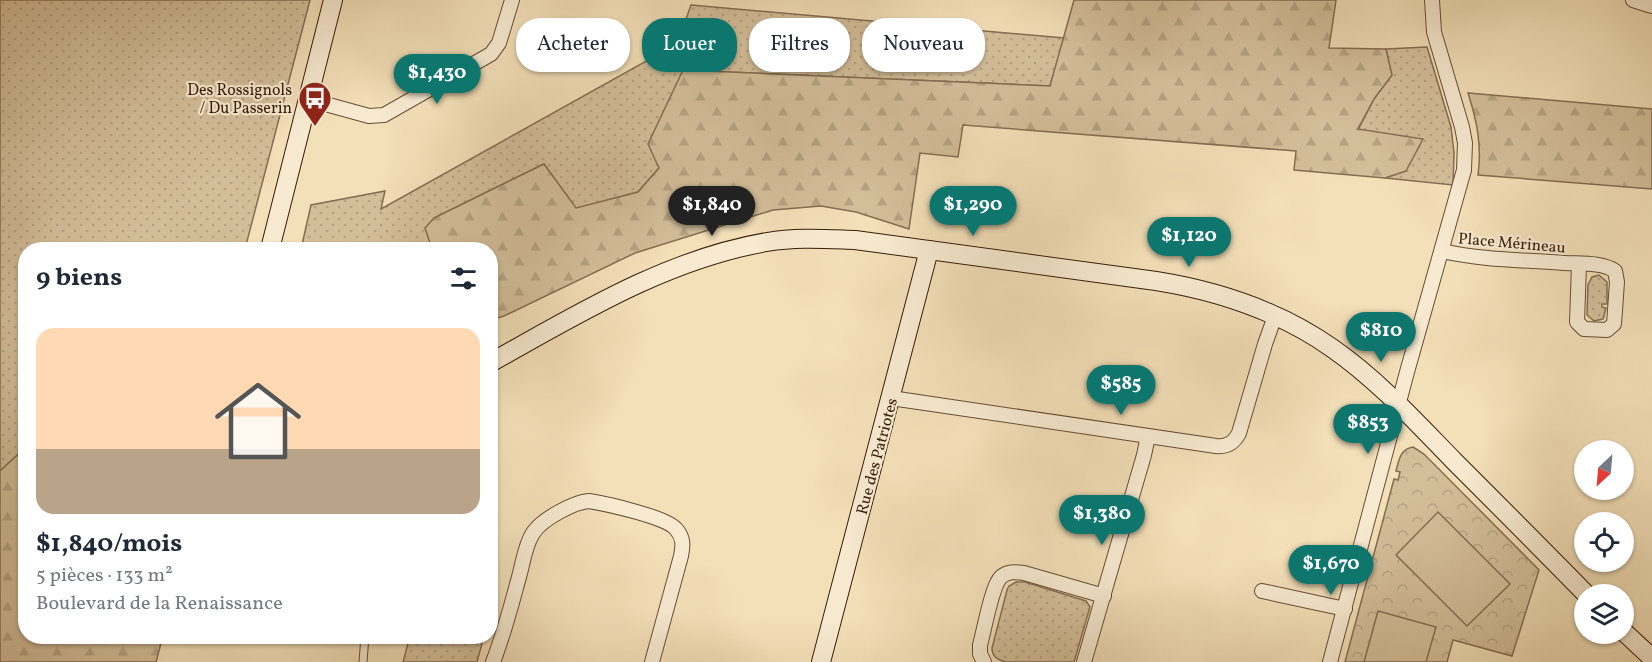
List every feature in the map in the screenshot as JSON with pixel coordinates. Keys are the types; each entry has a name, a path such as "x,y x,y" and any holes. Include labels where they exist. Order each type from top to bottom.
{"street":[{"path":"272,242 333,0"},
{"path":"307,99 369,116 384,115 393,111 491,54 501,38 512,0"},
{"path":"1330,662 1398,404 1464,170 1465,143 1460,118 1434,32 1432,0"},
{"path":"1633,0 1652,6"},
{"path":"498,359 656,275 739,248 768,242 810,238 855,240 1183,285 1227,296 1275,316 1333,348 1365,373 1398,404 1576,584"},
{"name":"Rue des Patriotes","path":"821,662 929,250"},
{"name":"Place Mérineau","path":"1442,251 1462,255 1579,264 1607,267 1615,271 1617,282 1614,324 1611,328 1603,331 1584,329 1577,322 1579,264"},
{"path":"891,398 1216,446 1227,445 1233,442 1239,433 1275,316"},
{"path":"1084,662 1148,436"},
{"path":"493,662 501,644 533,533 544,522 578,503 589,501 662,519 672,524 681,536 681,556 652,662"},
{"path":"984,662 980,650 983,634 997,583 1006,573 1024,573 1104,596"},
{"path":"1262,591 1345,609"},
{"path":"1634,641 1652,658"}],"lane":[{"path":"363,662 364,644"}],"green space":[{"path":"0,0 310,0 247,242 18,242 18,454 0,471"},
{"path":"1074,0 1336,0 1329,48 1386,49 1392,75 1374,99 1358,129 1423,139 1406,171 1385,178 1294,170 1296,151 963,125 958,157 920,153 909,229 856,212 821,206 773,210 635,253 498,318 498,242 430,242 425,228 434,218 544,164 576,208 638,192 659,168 648,144 682,72 1050,86"},
{"path":"691,5 838,18 749,18 749,72 850,72 850,19 862,20 862,72 985,72 985,31 1064,38 1050,86 729,72 737,72 737,18 686,18"},
{"path":"1427,47 1451,127 1454,153 1453,185 1385,178 1406,171 1358,130 1374,99 1391,75 1386,49"},
{"path":"642,64 642,72 683,72 659,168 638,192 576,209 544,164 434,218 430,242 303,242 311,205 385,191 381,209"},
{"path":"1468,93 1652,109 1652,189 1478,175 1478,134"},
{"path":"1599,275 1607,282 1607,304 1602,304 1602,307 1606,308 1603,319 1594,321 1587,315 1588,285 1592,277"},
{"path":"1413,447 1424,454 1539,570 1512,656 1453,640 1447,662 1345,662 1394,479 1398,480 1400,472 1396,471 1399,459 1405,450"},
{"path":"18,454 18,644 161,644 156,662 0,662 0,471"},
{"path":"1438,512 1510,584 1467,626 1396,555"},
{"path":"1016,582 1025,582 1086,601 1090,607 1074,662 1006,662 994,656 992,648 1007,590"},
{"path":"1378,611 1436,627 1426,662 1364,662"},
{"path":"408,644 482,644 477,662 403,662"}],"place":[{"name":"Des Rossignols / Du Passerin","path":"315,127"}]}
